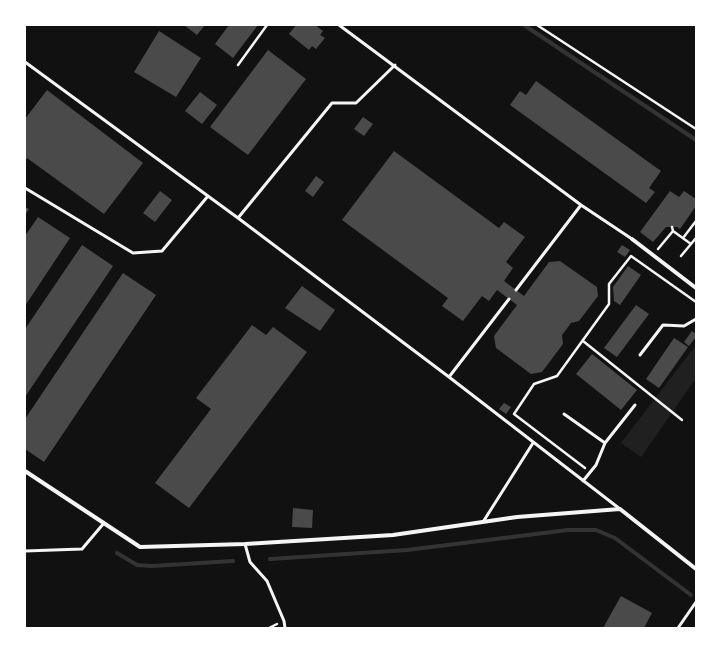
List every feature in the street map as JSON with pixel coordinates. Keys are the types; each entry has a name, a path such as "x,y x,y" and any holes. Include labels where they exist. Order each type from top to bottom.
{"street":[{"path":"632,239 696,288"},
{"path":"25,471 140,547 245,544 393,535 517,516 620,509 696,569"}],"lane":[{"path":"339,25 395,65 581,205 632,239"},
{"path":"25,62 238,218 449,377 620,509"},
{"path":"238,218 332,103 356,103 395,65"},
{"path":"25,188 133,253 162,251 208,196"},
{"path":"516,290 581,205"},
{"path":"449,377 510,299"},
{"path":"640,354 663,325 684,326 696,318"},
{"path":"583,481 596,465 605,443 635,405"},
{"path":"564,414 605,443"},
{"path":"484,522 533,443"},
{"path":"25,551 82,549 104,523"},
{"path":"245,544 250,562 267,581 284,621 285,628"},
{"path":"678,628 696,602"}],"path":[{"path":"238,65 267,25"},
{"path":"537,25 696,129"},
{"path":"683,238 696,221"},
{"path":"672,227 673,231 691,244"},
{"path":"653,255 673,231"},
{"path":"681,256 696,238"},
{"path":"590,472 514,414 534,384 557,376 583,341 609,304 609,284 631,256 696,302"},
{"path":"583,341 682,420"}],"shaded area":[{"path":"696,345 696,378 641,457 621,443"}],"building":[{"path":"184,25 205,25 197,35"},
{"path":"229,25 258,25 233,58 215,44"},
{"path":"296,25 315,25 323,31 320,35 325,38 316,49 312,46 309,50 289,34"},
{"path":"159,31 201,58 176,97 134,72"},
{"path":"268,50 306,79 248,155 210,127"},
{"path":"536,81 661,171 649,188 655,192 646,203 510,105 520,91 526,95"},
{"path":"47,90 143,163 104,214 27,158 25,161 25,119"},
{"path":"200,92 217,105 202,124 185,111"},
{"path":"363,117 373,124 364,136 354,129"},
{"path":"394,151 499,228 504,222 525,237 506,262 513,268 504,281 524,296 549,262 560,261 597,287 598,296 579,321 571,323 562,335 563,344 542,372 531,374 496,348 494,336 517,305 497,290 489,301 482,296 463,321 442,306 448,298 342,220"},
{"path":"316,176 324,182 313,197 305,191"},
{"path":"160,191 172,200 155,222 143,213"},
{"path":"670,191 679,197 684,191 696,199 696,206 680,229 677,227 666,227 653,242 640,232"},
{"path":"25,207 29,209 25,215"},
{"path":"38,217 70,238 25,306 25,236"},
{"path":"82,245 113,266 25,397 25,329"},
{"path":"622,245 630,250 625,257 617,252"},
{"path":"628,266 641,275 620,305 614,301 613,287"},
{"path":"123,273 156,295 44,462 25,449 25,419"},
{"path":"302,286 335,310 320,331 285,308"},
{"path":"636,305 649,314 617,357 604,348"},
{"path":"252,325 266,335 273,327 307,352 189,508 155,483 211,409 196,398"},
{"path":"692,331 696,334 696,337 689,346 684,342"},
{"path":"674,338 688,347 659,388 646,379"},
{"path":"592,354 637,390 621,410 576,374"},
{"path":"504,403 511,407 506,414 499,409"},
{"path":"293,508 313,510 312,528 292,527"},
{"path":"621,596 652,613 644,628 603,628"}],"waterway":[{"path":"524,25 696,140"},
{"path":"270,559 407,550 568,530 596,530 615,538 691,595"},
{"path":"117,553 137,565 152,566 233,561"}]}
